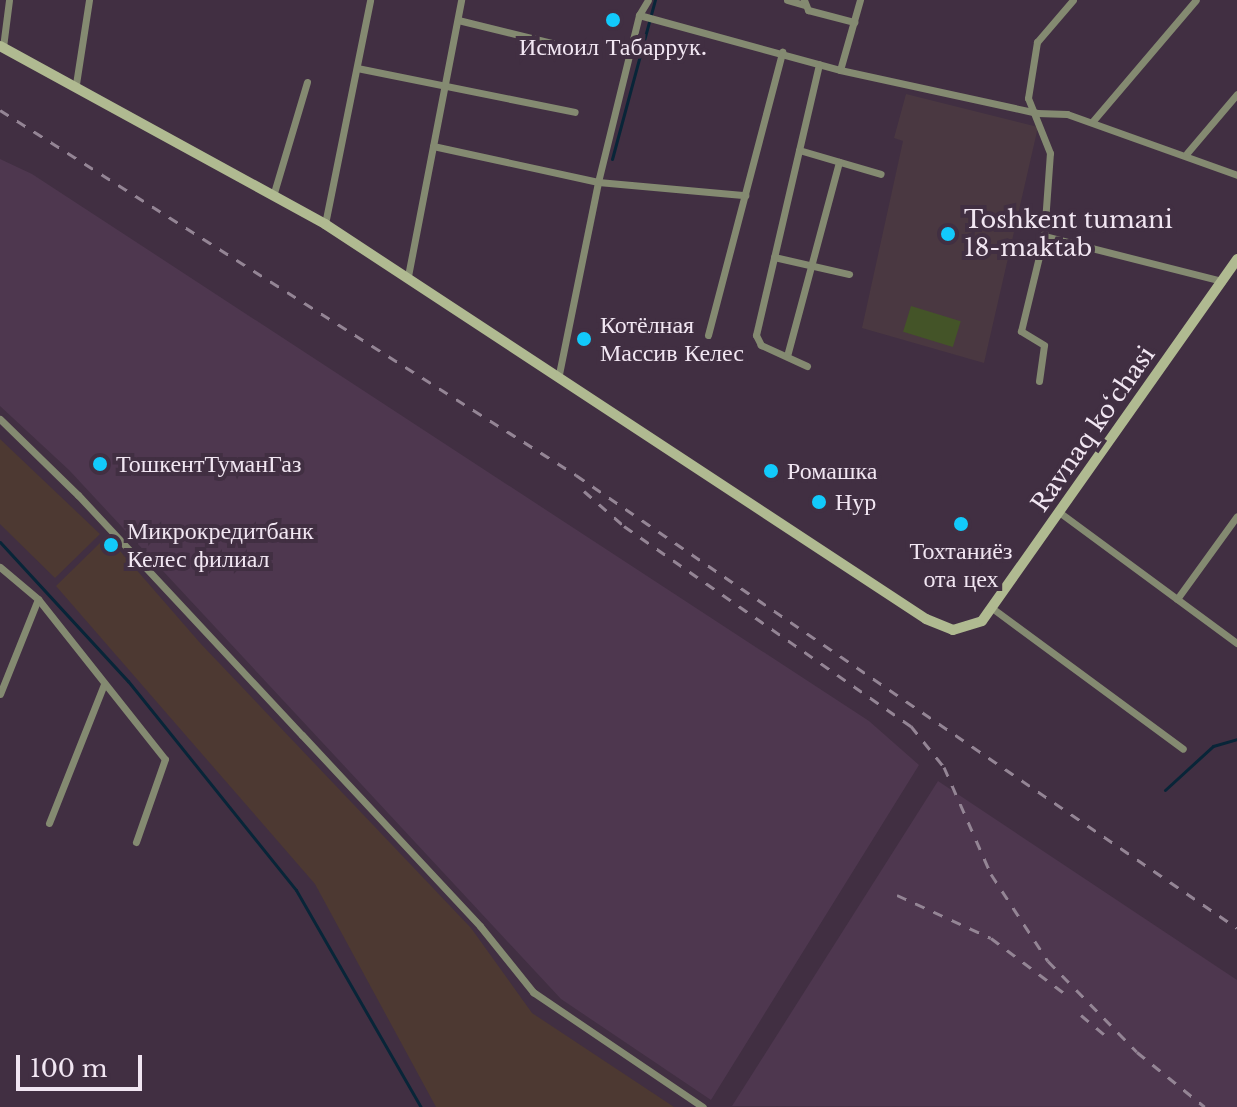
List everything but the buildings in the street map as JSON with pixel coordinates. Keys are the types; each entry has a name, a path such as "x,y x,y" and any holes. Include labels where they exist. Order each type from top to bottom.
{"street":[{"path":"9,0 1,47 76,84 325,224 559,374 598,182 639,15 648,0"},
{"path":"76,84 82,75 89,0"},
{"path":"325,224 370,0"},
{"path":"408,276 461,0"},
{"path":"787,0 804,2 854,22"},
{"path":"840,70 860,0"},
{"path":"1039,381 1044,345 1021,331 1044,236 1050,153 1037,113 1028,98 1037,42 1073,0"},
{"path":"1092,122 1196,0"},
{"path":"639,15 840,70 1037,113 1067,114 1187,153 1237,175"},
{"path":"458,20 588,52"},
{"path":"708,335 782,52"},
{"path":"807,366 761,345 756,335 819,64"},
{"path":"357,68 575,112"},
{"path":"273,196 307,82"},
{"path":"1187,153 1237,94"},
{"path":"433,146 598,182 745,195"},
{"path":"799,150 881,174"},
{"path":"787,356 839,162"},
{"path":"1044,236 1222,281"},
{"path":"774,257 849,274"},
{"name":"Ravnaq ko‘chasi","path":"559,374 926,619 958,630 982,621 992,608 1237,259"},
{"path":"0,419 78,495 480,926 533,992 703,1107"},
{"path":"1059,512 1237,643"},
{"path":"1177,599 1237,516"},
{"path":"0,567 38,599 165,759 136,842"},
{"path":"0,694 38,599"},
{"path":"992,608 1183,749"},
{"path":"49,823 104,684"}],"shaded area":[{"name":"Toshkent tumani 18-maktab","path":"906,94 1038,127 984,363 862,328 903,141 894,138"},
{"path":"0,159 32,174 869,721 919,765 711,1100 561,999 69,470 0,406"},
{"path":"0,439 100,534 55,578 0,524"},
{"path":"107,536 201,644 471,928 532,1013 674,1107 436,1107 315,884 56,586"},
{"path":"938,781 1237,980 1237,1107 732,1106"}],"green space":[{"path":"911,306 961,321 953,347 903,332"}],"waterway":[{"path":"612,159 655,0"},
{"path":"0,542 128,681 296,890 421,1107"},
{"path":"1165,790 1213,746 1237,739"}],"railway":[{"path":"0,110 576,475 1237,928"},
{"path":"584,491 624,526 911,726 944,767 991,874 1048,961 1137,1052 1205,1107"},
{"path":"897,895 991,938 1068,996"},
{"path":"1081,1015 1105,1035"}],"place":[{"name":"Исмоил Табаррук.","path":"613,20"},
{"name":"Toshkent tumani 18-maktab","path":"948,234"},
{"name":"Котёлная Массив Келес","path":"584,339"},
{"name":"ТошкентТуманГаз","path":"100,464"},
{"name":"Ромашка","path":"771,471"},
{"name":"Нур","path":"819,502"},
{"name":"Тохтаниёз ота цех","path":"961,524"},
{"name":"Микрокредитбанк Келес филиал","path":"111,545"}]}
